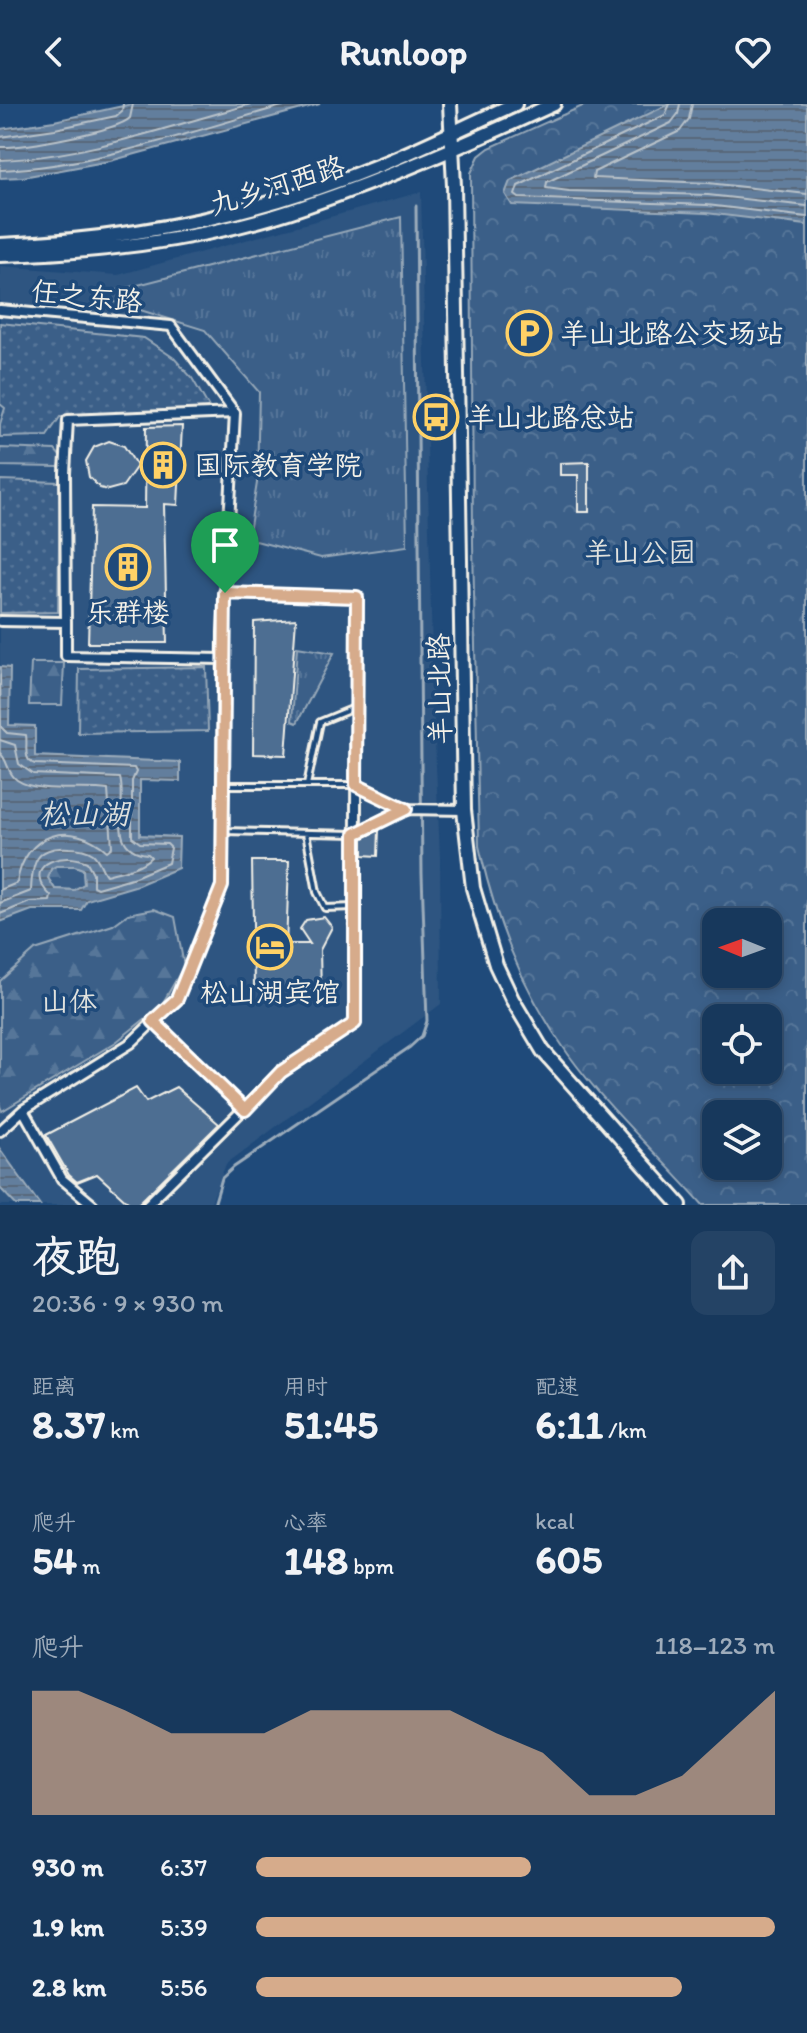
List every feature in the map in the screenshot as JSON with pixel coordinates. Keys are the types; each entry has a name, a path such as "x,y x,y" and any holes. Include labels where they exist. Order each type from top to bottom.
{"street":[{"name":"羊山北路","path":"450,104 453,132 464,810 473,888 496,965 543,1051 680,1205"},
{"name":"九乡河西路","path":"0,245 84,240 190,223 333,182 515,104"},
{"name":"九乡河西路","path":"0,255 82,251 142,243 258,220 305,207 452,151 554,104"},
{"name":"任之东路","path":"0,310 171,326 235,413"},
{"path":"0,1131 23,1110 131,1043 177,999 222,886 222,659 235,413 68,420 65,473 66,656 222,659"},
{"path":"147,1205 281,1072 355,1023 357,597 225,593"},
{"path":"0,621 66,622"},
{"path":"356,785 406,809 464,810"},
{"path":"355,834 406,809"},
{"path":"153,1021 245,1110"},
{"path":"23,1110 62,1179 93,1205"}],"lane":[{"path":"307,785 320,722 356,708"},
{"path":"222,785 356,785"},
{"path":"222,831 355,834"},
{"path":"306,833 317,892 325,908 356,907"}],"shaded area":[{"path":"421,192 433,697 440,856 441,1004 226,1164 210,1205 0,1205 0,266 118,275"}],"green space":[{"name":"羊山公园","path":"587,104 807,104 807,1205 703,1205 583,1074 552,1031 513,955 493,901 479,846 473,543 471,173 479,156 489,148"},
{"path":"401,217 407,546 321,558 248,539 257,483 259,392 205,330 95,296"},
{"path":"0,323 144,338 174,358 192,378 210,409 60,417 47,436 0,437 5,408 0,404"},
{"path":"0,448 55,450 61,457 59,467 0,466"},
{"path":"0,480 60,482 58,612 0,613"},
{"path":"297,647 334,653 297,723 292,721"},
{"path":"31,663 64,663 62,705 29,705"},
{"path":"206,667 208,731 78,733 79,669"},
{"path":"56,866 83,869 84,884 74,890 55,889 48,878 51,869"},
{"name":"山体","path":"154,909 175,917 184,966 161,1006 116,1042 2,1111 0,981 35,950 113,925 128,914"}],"water":[{"path":"132,104 320,104 110,161 23,177 0,178 0,129"},
{"path":"669,104 807,104 807,225 706,213 512,205 505,194 510,181"},
{"name":"松山湖","path":"0,667 10,668 9,725 35,726 35,756 180,762 180,781 140,780 140,835 179,837 178,868 138,885 87,900 81,910 32,910 0,922","holes":["75,866 83,869 84,884 74,890 55,889 48,878 51,869"]},
{"path":"0,1149 40,1205 16,1205 0,1188"}],"building":[{"name":"乐群楼","path":"182,426 178,505 164,504 167,643 88,643 92,507 145,508 146,427"},
{"path":"109,441 124,446 137,466 123,486 108,490 100,488 89,477 86,461 94,447"},
{"path":"589,462 589,512 578,512 578,475 560,475 560,463"},
{"path":"296,619 286,755 253,754 254,622"},
{"path":"379,830 378,856 363,855 363,838"},
{"name":"松山湖宾馆","path":"252,861 289,861 286,950 290,944 310,944 300,929 306,920 324,917 332,927 320,950 321,991 254,987"},
{"path":"176,1087 219,1124 137,1205 131,1205 97,1174 77,1182 69,1175 46,1135 136,1088 146,1102"}],"waterway":[{"path":"214,1205 222,1178 234,1167 410,1047 422,1036 427,1021 422,874 416,206"}],"place":[{"name":"羊山北路公交场站","path":"529,333"},
{"name":"羊山北路总站","path":"436,417"},
{"name":"国际教育学院","path":"163,465"},
{"name":"乐群楼","path":"128,567"},
{"name":"松山湖宾馆","path":"270,947"}],"route":[{"path":"225,593 357,597 356,785 406,809 355,834 355,1023 281,1072 245,1110 153,1021 177,999 222,886 225,593"}]}
